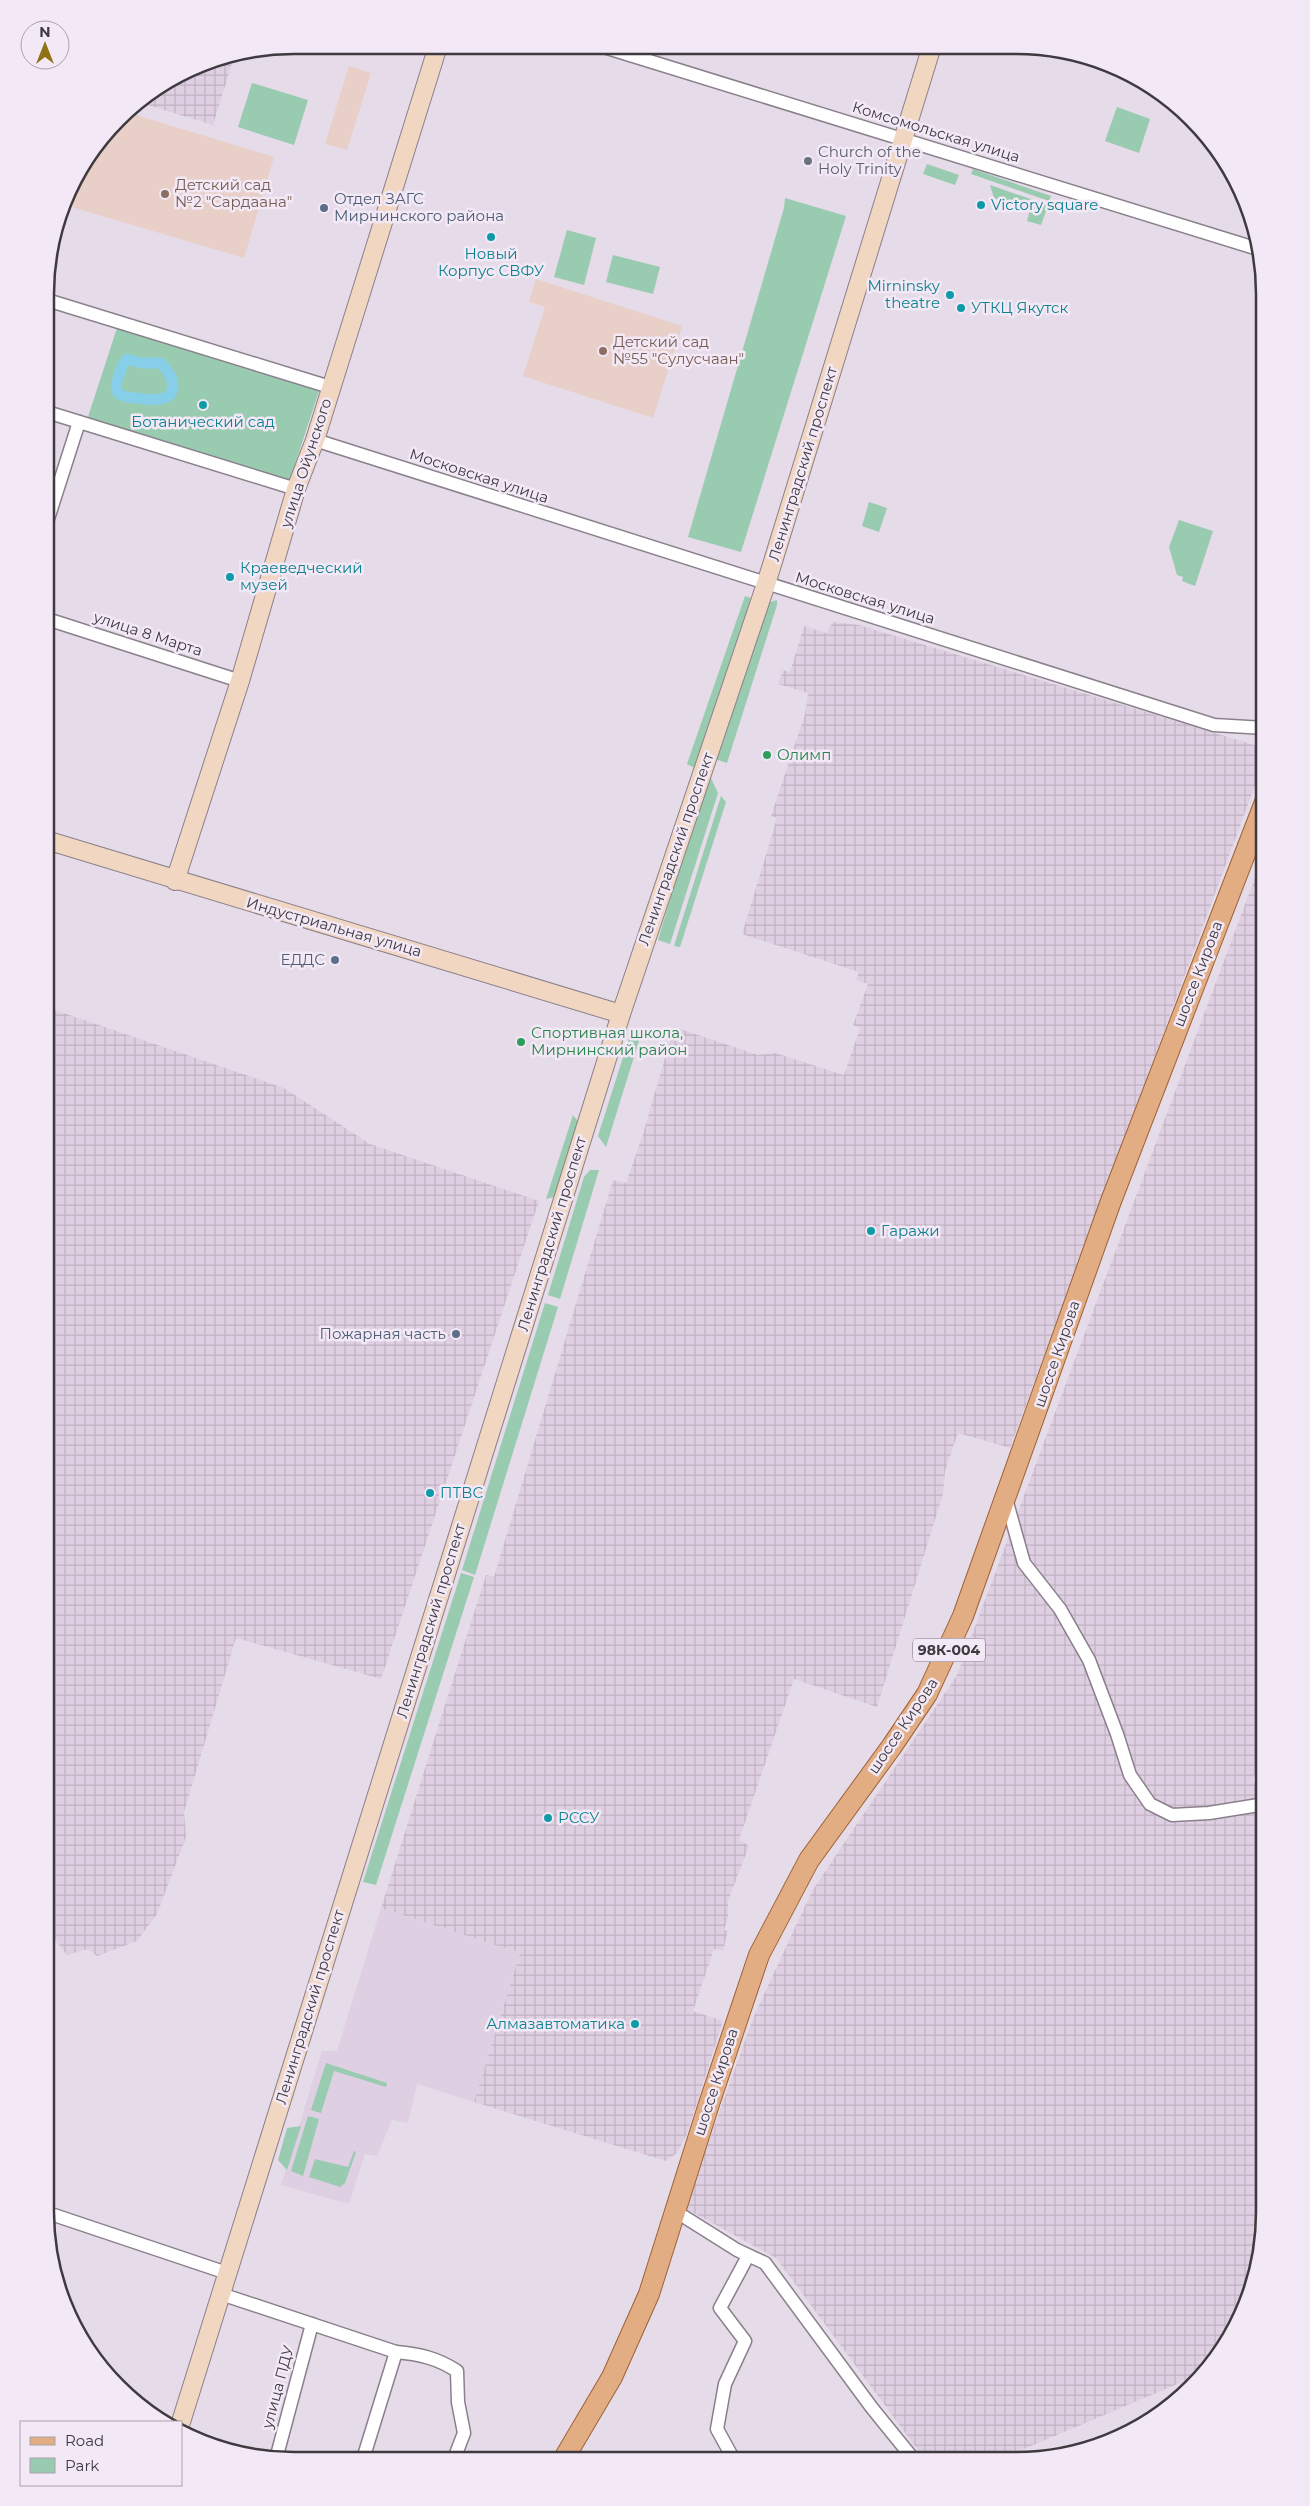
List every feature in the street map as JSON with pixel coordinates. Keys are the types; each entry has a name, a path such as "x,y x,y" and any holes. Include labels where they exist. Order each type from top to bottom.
{"main road":[{"name":"улица Ойунского","path":"175,881 240,681 296,489 315,440 435,54"},
{"name":"Ленинградский проспект","path":"181,2421 621,1014 766,584 929,54"},
{"name":"шоссе Кирова","path":"568,2452 608,2384 628,2344 649,2294 708,2104 759,1956 809,1860 897,1739 931,1686 964,1616 1111,1201 1256,825"},
{"name":"Индустриальная улица","path":"54,843 175,881 621,1014"}],"street":[{"name":"Комсомольская улица","path":"627,54 1252,247"},
{"path":"54,302 330,387"},
{"path":"54,414 296,489"},
{"path":"54,500 79,422"},
{"name":"Московская улица","path":"315,440 766,584 866,613 1214,725 1256,727"},
{"name":"улица 8 Марта","path":"54,620 240,681"},
{"path":"1006,1499 1024,1563 1060,1610 1089,1660 1117,1734 1130,1775 1150,1804 1172,1815 1209,1813 1256,1805"},
{"path":"675,2210 748,2256 765,2263 872,2408 908,2452"},
{"path":"54,2215 228,2272"},
{"path":"730,2452 717,2429 725,2384 745,2341 720,2308 748,2256"},
{"path":"221,2294 396,2352 424,2355 442,2362 457,2371 458,2402 464,2433 457,2452"},
{"name":"улица ПДУ","path":"278,2452 312,2324"},
{"path":"365,2452 396,2352"}],"shaded area":[{"path":"232,62 213,125 146,105 174,86 202,72"},
{"path":"349,66 371,73 347,150 325,144"},
{"name":"Детский сад №2 \"Сардаана\"","path":"134,115 274,157 244,258 70,207 86,174 103,148"},
{"name":"Детский сад №55 \"Сулусчаан\"","path":"536,279 682,326 653,418 523,376 545,307 529,302"},
{"path":"833,622 859,625 1256,745 1256,783 1010,1448 958,1433 945,1471 943,1494 877,1707 794,1679 739,1840 749,1846 728,1901 728,1917 724,1930 728,1931 723,1951 714,1949 693,2011 723,2021 687,2134 677,2153 666,2161 474,2102 520,1953 381,1908 486,1575 494,1577 613,1180 626,1183 642,1137 674,1027 758,1055 775,1053 844,1075 860,1028 853,1025 868,984 856,980 859,972 742,934 777,818 771,816 805,714 808,693 778,684 783,670 790,672 804,626 826,633"},
{"path":"1256,875 1256,1770 1253,1780 1256,1786 1256,2227 1252,2259 1238,2304 1224,2332 1207,2358 1190,2378 1015,2452 919,2452 776,2258 685,2208 753,2018 812,1891 957,1675"},
{"path":"54,1010 284,1088 370,1144 539,1201 381,1679 236,1638 184,1812 186,1837 157,1914 137,1941 97,1956 88,1949 67,1955 54,1939"},
{"path":"381,1908 520,1953 474,2102 417,2084 408,2123 392,2120 377,2156 365,2154 349,2204 281,2185 322,2051 337,2051"}],"green space":[{"path":"252,83 308,100 294,145 238,127"},
{"path":"1117,107 1150,119 1139,153 1105,141"},
{"path":"927,164 959,175 955,185 923,174"},
{"path":"973,169 1051,196 1049,201 971,174"},
{"path":"990,185 1048,205 1041,225 1027,221 1030,210 994,198"},
{"path":"785,198 846,216 741,552 688,537 784,208"},
{"path":"567,230 596,238 584,285 554,277"},
{"path":"613,255 660,267 653,294 606,282"},
{"name":"Ботанический сад","path":"117,328 319,391 289,483 87,420"},
{"path":"869,502 887,508 879,532 862,526"},
{"path":"1179,520 1213,531 1195,586 1182,581 1183,577 1177,575 1169,547"},
{"path":"745,596 751,598 695,768 687,764"},
{"path":"777,600 727,763 715,759 764,604"},
{"path":"708,772 718,793 670,944 658,940"},
{"path":"721,796 726,802 680,947 674,946"},
{"path":"632,1029 642,1031 606,1147 598,1136"},
{"path":"573,1115 581,1125 558,1196 546,1199"},
{"path":"590,1170 599,1170 560,1299 548,1295 584,1177"},
{"path":"545,1303 558,1307 475,1575 462,1570"},
{"path":"461,1573 474,1577 376,1885 363,1882"},
{"path":"326,2063 387,2083 386,2087 334,2071 321,2113 311,2110"},
{"path":"308,2116 319,2119 303,2176 291,2171"},
{"path":"301,2126 287,2170 278,2160 287,2128"},
{"path":"354,2151 356,2152 345,2183 340,2187 309,2177 315,2159 348,2167"}],"waterway":[{"path":"127,359 141,363 161,363 171,378 173,385 169,395 164,398 145,399 123,396 119,393 117,384 122,367 127,359"}],"place":[{"name":"Church of the Holy Trinity","path":"808,161"},
{"name":"Детский сад №2 \"Сардаана\"","path":"165,194"},
{"name":"Victory square","path":"981,205"},
{"name":"Отдел ЗАГС Мирнинского района","path":"324,208"},
{"name":"Новый Корпус СВФУ","path":"491,237"},
{"name":"Mirninsky theatre","path":"950,295"},
{"name":"УТКЦ Якутск","path":"961,308"},
{"name":"Детский сад №55 \"Сулусчаан\"","path":"603,351"},
{"name":"Ботанический сад","path":"203,405"},
{"name":"Краеведческий музей","path":"230,577"},
{"name":"Олимп","path":"767,755"},
{"name":"ЕДДС","path":"335,960"},
{"name":"Спортивная школа, Мирнинский район","path":"521,1042"},
{"name":"Гаражи","path":"871,1231"},
{"name":"Пожарная часть","path":"456,1334"},
{"name":"ПТВС","path":"430,1493"},
{"name":"РССУ","path":"548,1818"},
{"name":"Алмазавтоматика","path":"635,2024"}]}
